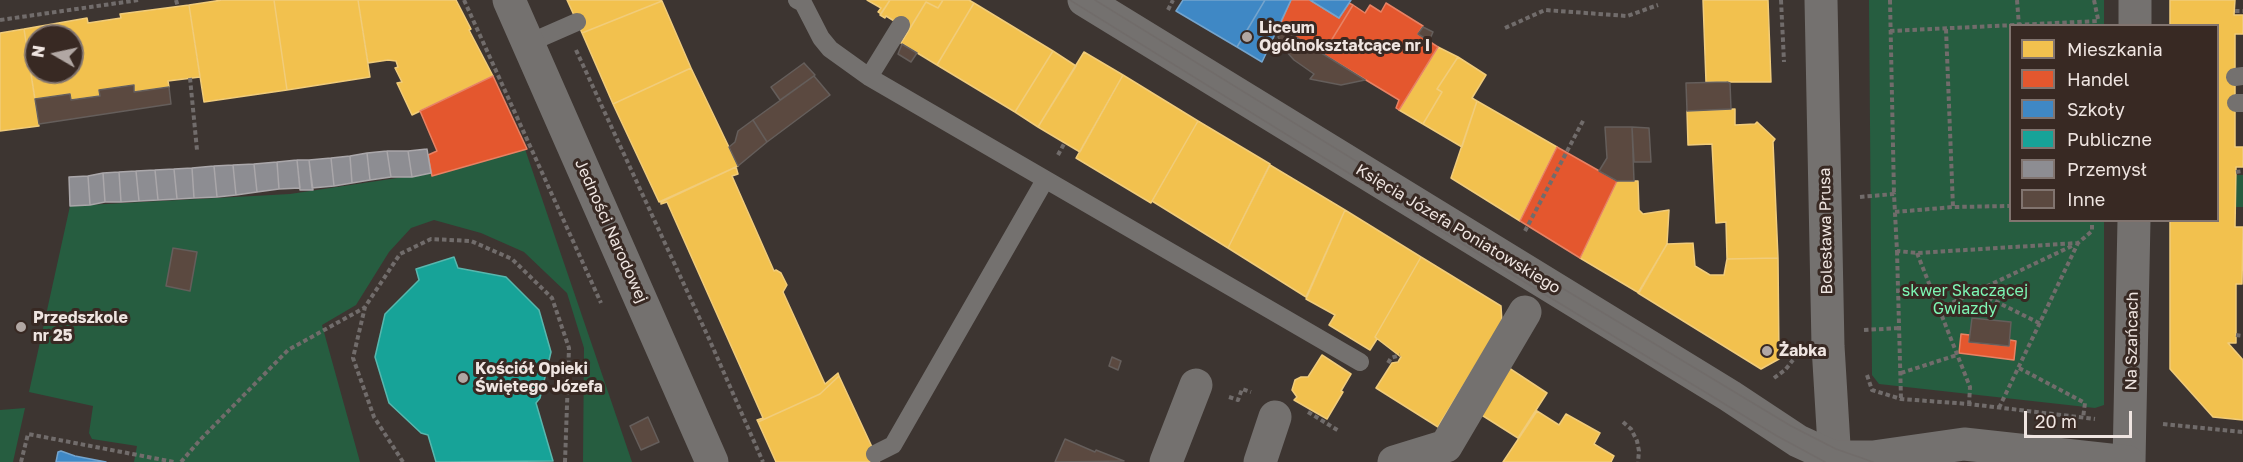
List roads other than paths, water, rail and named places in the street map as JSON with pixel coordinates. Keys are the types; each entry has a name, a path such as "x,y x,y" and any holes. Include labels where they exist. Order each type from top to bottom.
{"street":[{"name":"Jedności Narodowej","path":"509,0 712,462"},
{"name":"Księcia Józefa Poniatowskiego","path":"1084,0 1730,396 1798,441 1839,461"},
{"name":"Bolesława Prusa","path":"1821,0 1828,346 1839,461"},
{"path":"2135,0 2135,24"},
{"name":"Na Szańcach","path":"2128,462 2134,222"},
{"path":"1394,462 1446,447 1525,312"},
{"path":"1166,462 1196,385"},
{"path":"1260,462 1268,406"},
{"path":"1839,461 1964,444 2128,462"}],"lane":[{"path":"797,0 803,3 830,49 869,77 1360,362"},
{"path":"869,77 901,24"},
{"path":"529,43 572,25"},
{"path":"875,454 893,446 1045,180"},
{"path":"1525,312 1544,282"}],"tram line":[{"path":"1070,0 1487,259 1777,436 1825,462"},
{"path":"1095,0 1557,285 1791,426 1836,449 1873,462"}],"place":[{"name":"Liceum Ogólnokształcące nr I","path":"1247,37"},
{"name":"Przedszkole nr 25","path":"21,327"},
{"name":"Żabka","path":"1767,351"},
{"name":"Kościół Opieki Świętego Józefa","path":"463,378"}],"park label":[{"name":"skwer Skaczącej Gwiazdy","path":"1965,300"}]}
